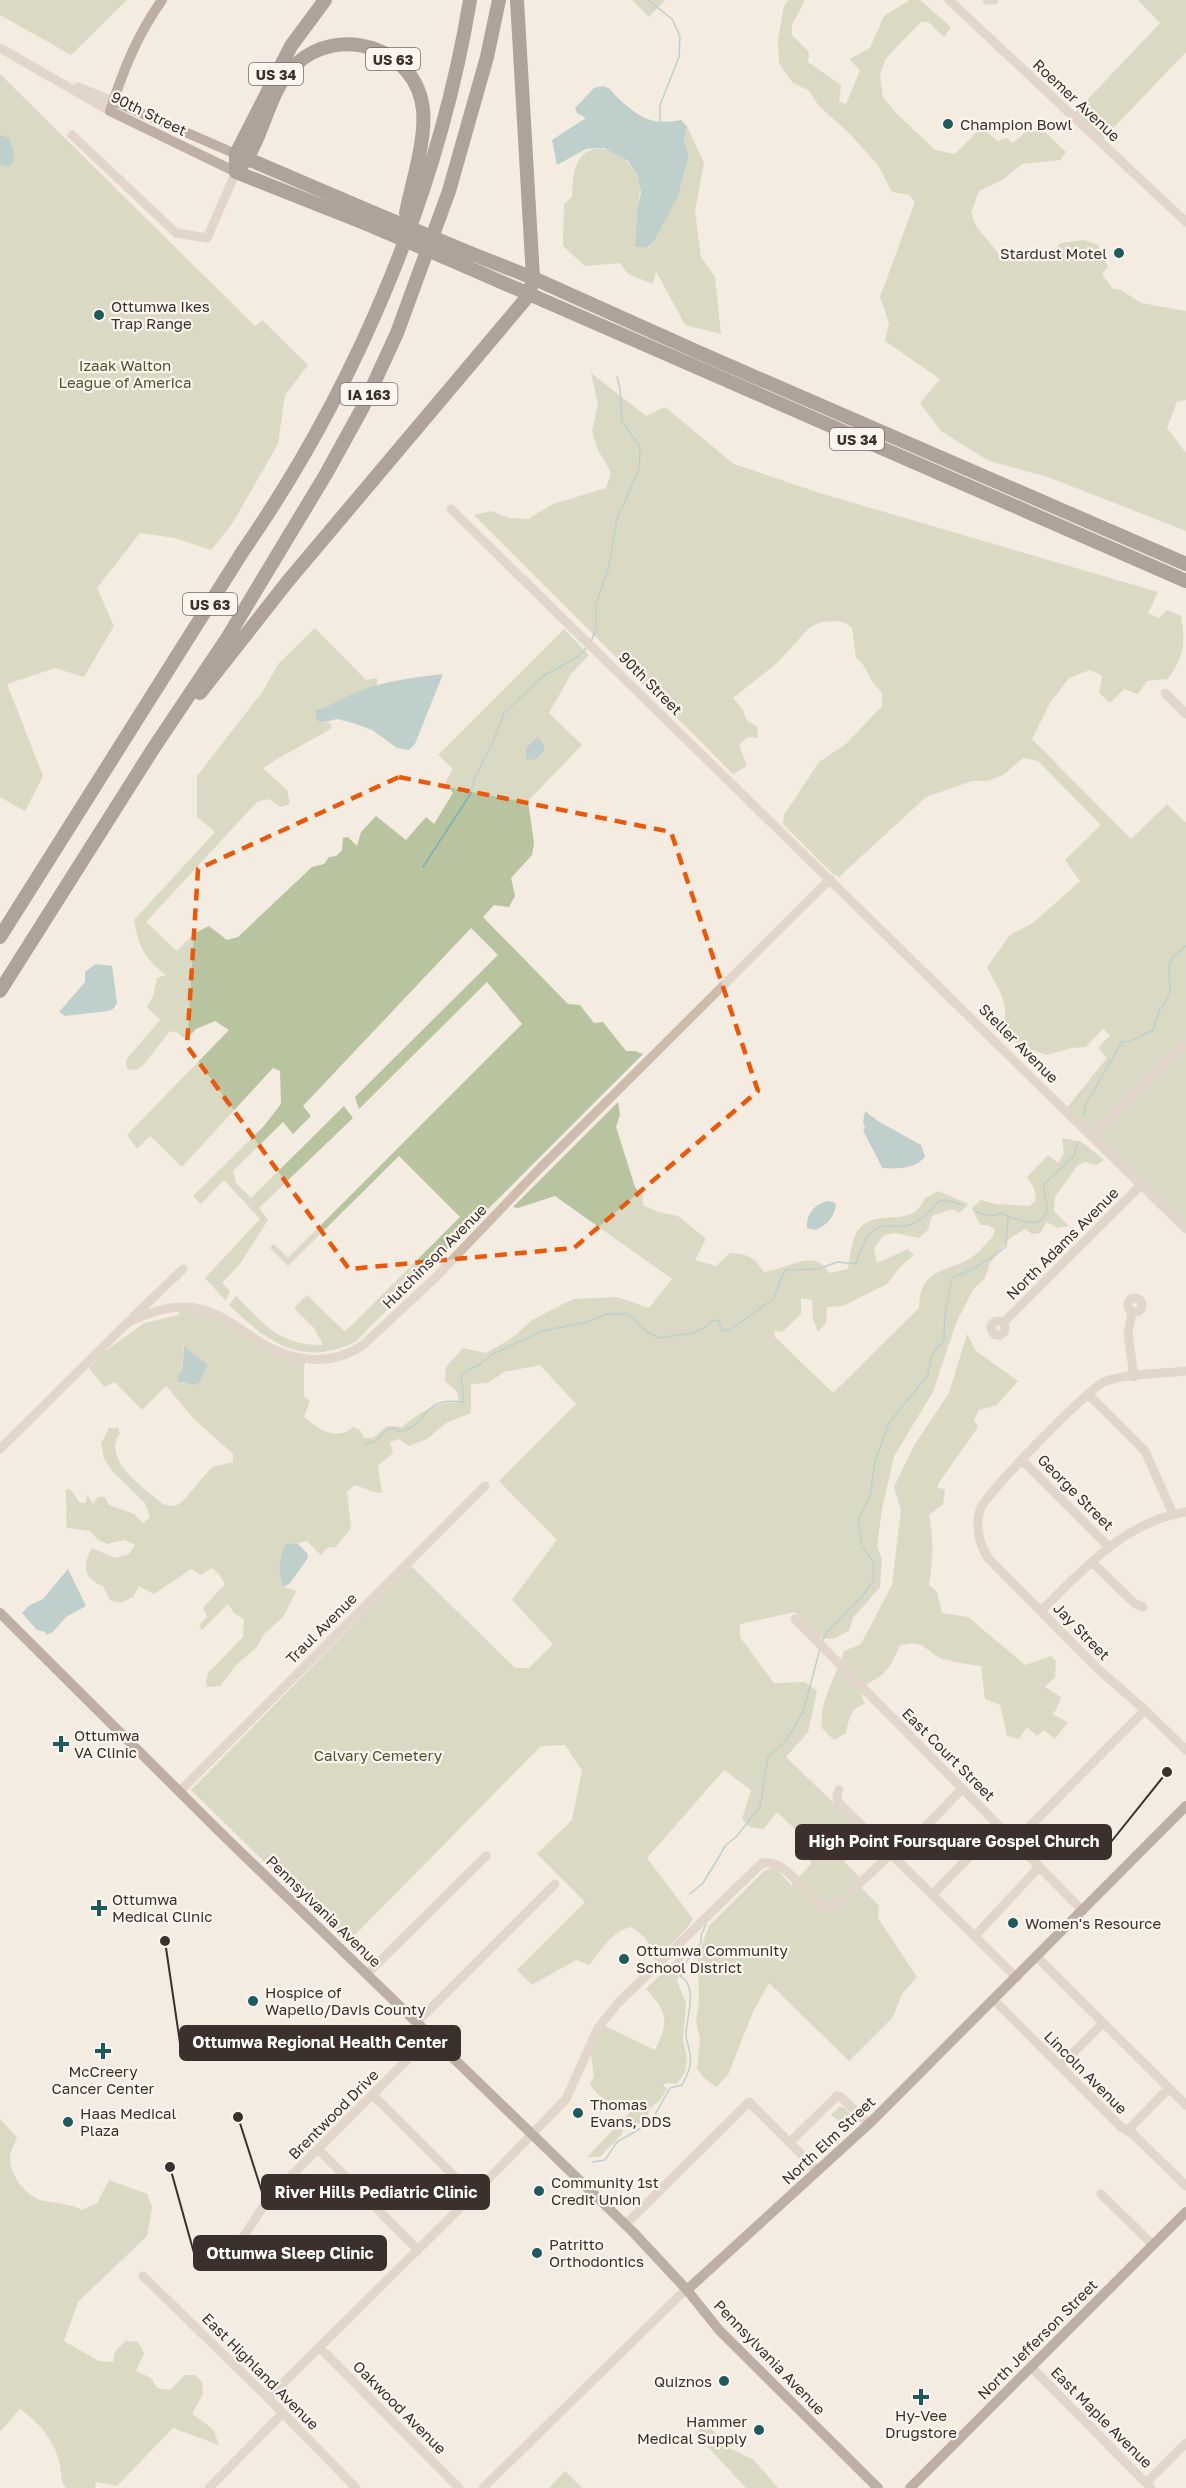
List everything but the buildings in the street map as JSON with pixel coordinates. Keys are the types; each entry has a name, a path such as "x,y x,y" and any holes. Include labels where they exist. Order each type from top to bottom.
{"highway":[{"name":"US 34","path":"325,0 291,46 236,172 371,219 529,295 1186,581"},
{"path":"398,259 446,119 470,0"},
{"name":"IA 163","path":"153,749 226,640 326,474 363,406 397,333 449,191 487,57 499,0"},
{"path":"517,0 533,278 529,295"},
{"name":"US 63","path":"0,937 243,551 285,490 318,432 352,363 398,259 423,132 421,97 411,77 388,55 370,47 344,43 323,48 303,59 293,68 280,86 242,157"},
{"path":"242,157 371,219 470,253 533,278"},
{"name":"US 34","path":"533,278 710,358 1186,564"},
{"name":"US 63","path":"0,991 153,749 177,722 295,572 529,295"},
{"path":"0,922 46,864"},
{"path":"0,997 12,972"}],"main road":[{"path":"112,106 129,56 148,19 162,0"},
{"name":"90th Street","path":"112,106 242,157"},
{"name":"90th Street","path":"112,106 236,172"},
{"name":"Pennsylvania Avenue","path":"0,1613 179,1792 625,2225 687,2290 719,2330 878,2488"},
{"name":"North Elm Street","path":"687,2290 869,2124 1186,1806"},
{"name":"North Jefferson Street","path":"910,2488 1186,2212"}],"street":[{"name":"Roemer Avenue","path":"949,0 1186,222"},
{"path":"987,0 994,0"},
{"name":"90th Street","path":"0,48 112,106"},
{"path":"72,135 176,233 207,238 236,172"},
{"name":"90th Street","path":"451,509 830,879"},
{"path":"1165,693 1186,714"},
{"name":"Steller Avenue","path":"830,879 1093,1135 1186,1229"},
{"name":"Hutchinson Avenue","path":"0,1449 128,1322 150,1312 192,1307 222,1317 262,1343 288,1356 320,1360 350,1354 363,1345 435,1278 540,1168 830,879"},
{"path":"1093,1135 1186,1044"},
{"name":"North Adams Avenue","path":"1003,1323 1142,1184"},
{"path":"128,1322 183,1269"},
{"path":"1132,1312 1128,1333 1134,1377"},
{"path":"1022,1460 1103,1383 1186,1371"},
{"path":"1089,1395 1145,1451 1173,1514"},
{"name":"Jay Street","path":"1022,1460 984,1501 978,1520 981,1543 988,1558 1098,1669 1186,1750"},
{"name":"George Street","path":"1022,1460 1108,1546"},
{"name":"Traul Avenue","path":"179,1792 484,1486"},
{"path":"1042,1610 1108,1546 1150,1523 1173,1514 1186,1512"},
{"path":"1092,1562 1125,1596 1143,1607"},
{"name":"East Court Street","path":"795,1619 1083,1911"},
{"path":"1014,1842 1145,1710"},
{"path":"268,2398 473,2195 566,2099 598,2028 618,2003 762,1863 772,1862 783,1868 822,1907 832,1910 893,1856 962,1789"},
{"path":"839,1790 838,1802 1017,1978"},
{"path":"933,1894 999,1826"},
{"path":"367,1974 486,1856"},
{"path":"975,1936 1039,1867"},
{"path":"417,2022 555,1884"},
{"path":"1037,1957 1186,2105"},
{"name":"Lincoln Avenue","path":"994,2000 1121,2127 1133,2134 1186,2186"},
{"path":"1060,2066 1103,2023"},
{"name":"Brentwood Drive","path":"238,2245 268,2199 374,2096 431,2036"},
{"path":"1127,2131 1169,2088"},
{"path":"374,2096 473,2195"},
{"path":"790,2142 837,2096 841,2097 869,2124"},
{"path":"625,2225 749,2102 818,2171"},
{"path":"318,2149 418,2250"},
{"path":"1101,2194 1152,2246"},
{"name":"East Highland Avenue","path":"143,2276 356,2488"},
{"name":"North Elm Street","path":"483,2488 687,2290"},
{"name":"Oakwood Avenue","path":"319,2347 459,2488"},
{"name":"East Maple Avenue","path":"1031,2367 1149,2485"},
{"path":"209,2488 283,2413"},
{"path":"1149,2485 1186,2443"}],"highlighted area":[{"path":"399,777 671,832 758,1091 574,1248 349,1269 187,1046 198,869"}],"green space":[{"path":"0,0 127,0 71,55 0,15"},
{"path":"632,0 665,0 649,17"},
{"path":"788,0 805,0 792,25 792,35 809,52 808,62 841,85 839,101 846,104 860,71 850,59 870,48 884,16 910,0 920,0 951,27 944,37 928,22 921,22 886,58 880,75 883,97 896,113 935,150 955,154 982,127 997,141 1007,138 1013,143 1027,131 1044,131 1066,152 1060,160 1022,164 1004,179 979,191 971,213 976,226 998,253 1019,259 1048,254 1061,243 1084,240 1098,245 1108,267 1102,274 1113,289 1121,290 1141,303 1186,311 1186,400 1177,402 1167,428 1186,453 1186,531 1048,477 989,461 941,431 920,403 940,379 885,341 889,323 880,297 915,202 909,195 892,192 878,165 849,133 819,106 808,90 793,83 779,63 778,40 784,6"},
{"path":"1138,0 1186,0 1186,52 1100,142 1072,116 1160,23"},
{"name":"Izaak Walton League of America","path":"0,74 255,326 262,320 308,365 285,395 278,444 232,524 211,550 175,538 140,533 97,588 114,626 84,677 55,668 7,684 43,776 25,811 0,797"},
{"path":"687,126 704,163 695,211 701,257 715,277 721,334 685,325 656,271 653,284 628,274 620,263 585,266 563,246 564,204 572,197 575,168 586,153 594,149 603,149 620,156 633,169 637,177 640,193 635,247 648,248 678,196 689,156 684,139"},
{"path":"591,373 646,416 665,407 734,464 823,494 1158,592 1148,613 1159,618 1167,610 1181,616 1182,649 1168,679 1147,681 1138,694 1124,689 1110,703 1099,693 1102,676 1090,670 1069,678 1050,703 1032,739 1131,839 1167,804 1186,823 1186,1229 1065,1110 1107,1058 1098,1048 1110,1035 1103,1029 1086,1047 1071,1048 1047,1055 1023,1047 1003,1034 1004,1002 987,967 1010,935 1033,923 1080,881 1065,860 1101,825 1038,761 1023,758 1003,775 987,781 972,781 926,797 839,877 832,873 783,824 784,815 819,762 846,744 882,706 882,692 856,658 852,628 846,623 837,621 821,622 810,627 777,663 733,698 743,710 747,721 757,726 758,738 748,737 739,745 747,766 733,774 474,515 491,511 509,518 528,519 553,504 606,488 611,473 597,448 592,431 598,404"},
{"path":"315,628 366,680 377,678 377,685 319,710 315,718 320,723 329,722 332,728 263,768 287,790 290,804 281,807 269,799 257,802 146,922 177,951 193,934 209,926 227,940 238,937 312,867 324,864 329,857 336,856 342,850 343,838 348,837 357,846 361,832 376,816 406,840 426,817 434,824 453,793 445,783 453,769 438,755 564,629 589,655 571,674 549,713 582,745 528,801 534,843 532,855 511,878 515,896 509,907 494,905 483,917 568,1004 580,1005 594,1023 603,1022 626,1051 643,1054 355,1342 336,1349 318,1352 286,1347 272,1340 229,1305 236,1296 264,1324 295,1342 323,1345 314,1328 294,1308 307,1295 344,1331 351,1326 460,1217 399,1156 288,1266 270,1248 274,1244 288,1258 522,1024 487,982 359,1109 355,1097 498,955 471,928 303,1106 311,1116 293,1134 283,1122 233,1171 236,1183 251,1198 344,1106 353,1118 259,1208 268,1220 240,1264 222,1283 230,1291 226,1301 205,1278 260,1219 224,1180 201,1204 193,1196 263,1127 281,1104 280,1071 273,1068 182,1167 150,1136 137,1149 127,1135 229,1030 215,1021 196,1029 186,1040 178,1033 170,1031 144,1064 136,1070 127,1069 126,1060 160,1020 147,1007 153,997 157,978 166,975 152,963 144,951 134,920 215,832 197,817 197,776 263,691 279,663"},
{"name":"Calvary Cemetery","path":"618,1102 620,1115 616,1127 635,1187 643,1196 643,1205 658,1212 678,1216 706,1239 695,1260 716,1266 730,1253 742,1254 754,1260 764,1272 808,1260 823,1265 829,1273 848,1269 855,1237 860,1228 868,1222 912,1214 924,1199 938,1191 969,1204 959,1213 952,1209 932,1216 928,1230 919,1238 895,1233 884,1235 874,1248 877,1263 908,1249 914,1255 900,1267 887,1284 843,1306 827,1307 826,1323 818,1332 813,1320 812,1300 801,1298 801,1314 782,1332 774,1331 775,1337 833,1393 919,1308 920,1295 929,1279 971,1258 991,1238 995,1230 988,1225 980,1225 972,1208 981,1200 995,1204 1030,1206 1036,1199 1034,1188 1027,1177 1048,1155 1058,1163 1064,1154 1062,1138 1082,1142 1104,1160 1097,1165 1085,1162 1077,1166 1055,1197 1054,1211 1069,1226 1057,1228 1047,1222 1040,1233 1032,1234 1025,1229 1010,1238 990,1263 985,1278 973,1290 956,1323 933,1392 894,1456 882,1509 877,1546 882,1560 880,1587 853,1618 849,1631 833,1639 820,1638 795,1612 740,1624 740,1637 774,1683 805,1682 817,1691 808,1732 786,1757 868,1836 844,1861 860,1878 857,1883 879,1906 878,1918 917,1977 902,1994 893,2017 849,2061 769,1983 753,2012 728,2075 716,2087 703,2077 697,2068 700,2040 696,2021 699,2002 698,1956 709,1926 764,1871 772,1868 791,1885 811,1864 807,1840 777,1812 764,1829 750,1827 742,1819 751,1790 724,1770 647,1858 693,1919 687,1928 654,1961 644,1937 631,1927 624,1929 607,1942 589,1965 576,1960 532,1985 517,1970 585,1902 537,1854 572,1820 582,1770 565,1745 541,1746 347,1943 191,1790 411,1566 515,1668 529,1668 553,1644 512,1600 557,1540 499,1481 576,1404 540,1365 504,1372 488,1383 471,1384 471,1413 446,1423 427,1439 409,1446 399,1439 390,1442 393,1453 378,1466 382,1493 355,1485 347,1492 351,1528 335,1548 328,1547 321,1555 307,1541 285,1546 282,1558 284,1587 296,1591 284,1616 264,1634 257,1647 236,1665 220,1686 207,1687 208,1673 243,1637 244,1619 234,1613 228,1604 202,1630 199,1625 207,1617 203,1608 225,1584 219,1574 212,1568 201,1575 191,1569 154,1594 139,1586 133,1597 121,1603 110,1600 103,1586 91,1580 86,1571 89,1554 92,1548 115,1558 129,1554 135,1545 124,1540 107,1544 97,1539 90,1531 67,1528 65,1490 70,1489 80,1503 86,1503 87,1494 93,1504 98,1497 105,1497 109,1505 134,1514 143,1523 150,1517 145,1503 112,1471 104,1458 101,1444 109,1428 118,1428 120,1433 116,1443 116,1454 127,1473 166,1505 175,1506 182,1502 212,1467 233,1462 233,1454 194,1419 166,1386 142,1410 115,1382 104,1387 89,1368 103,1353 144,1323 179,1315 179,1307 203,1309 262,1343 306,1359 304,1397 310,1401 304,1417 315,1426 334,1434 353,1427 360,1430 364,1438 373,1438 387,1426 402,1427 429,1409 442,1404 459,1402 457,1392 445,1381 446,1367 463,1348 486,1353 512,1338 532,1320 573,1299 617,1297 649,1308 672,1279 555,1196 518,1208 513,1207","holes":["183,1348 207,1365 199,1381 184,1384 178,1382 178,1375 182,1371"]},
{"path":"967,1334 976,1351 1018,1381 997,1405 979,1410 974,1420 978,1427 938,1484 938,1488 945,1489 943,1504 929,1515 932,1550 929,1585 937,1592 942,1613 968,1617 1025,1665 1051,1656 1056,1661 1055,1677 1045,1687 1061,1697 1052,1714 1068,1722 1055,1739 1044,1730 1037,1736 1027,1727 1019,1739 1007,1736 1000,1705 985,1699 981,1666 943,1659 921,1645 909,1644 900,1645 886,1671 860,1691 865,1704 853,1711 846,1733 834,1740 822,1728 823,1708 829,1689 844,1651 861,1644 892,1585 901,1510 894,1487 915,1444 949,1393"},
{"path":"682,1953 684,1963 677,1981 686,2003 683,2040 687,2058 685,2072 677,2084 663,2085 667,2089 660,2100 649,2109 648,2117 636,2126 626,2125 621,2135 600,2157 587,2157 631,2111 607,2101 593,2089 590,2083 594,2077 590,2046 601,2024 655,2050 663,2032 664,2018 659,2004 646,1989"},
{"path":"839,2107 845,2108 851,2115 844,2125 831,2115"},
{"path":"0,2119 17,2137 10,2157 13,2172 24,2189 35,2198 82,2210 97,2203 109,2180 147,2194 152,2207 147,2236 78,2302 64,2341 99,2361 113,2362 115,2352 125,2341 138,2342 144,2353 136,2371 151,2378 157,2388 170,2390 185,2375 195,2375 202,2382 203,2394 192,2414 213,2429 219,2445 173,2428 117,2486 96,2482 95,2488 66,2488 62,2482 60,2464 53,2445 27,2414 20,2409 0,2432"},
{"path":"705,2422 731,2449 754,2460 778,2488 746,2488 696,2434"},
{"path":"565,2471 582,2488 549,2488"}],"water":[{"path":"602,86 609,89 639,115 661,122 681,120 687,126 684,139 689,156 678,196 655,239 647,248 635,247 637,209 641,193 637,175 628,161 604,148 595,148 586,149 557,165 552,140 586,118 577,113 575,108 594,88"},
{"path":"0,135 9,138 13,149 14,157 9,167 0,165"},
{"path":"443,674 415,744 409,750 397,748 372,730 353,723 337,719 320,723 315,718 316,710 359,691 401,680"},
{"path":"538,737 544,745 544,751 535,760 526,759 526,748"},
{"path":"96,964 112,966 117,1003 113,1009 65,1016 59,1012 85,982 85,972"},
{"path":"865,1111 878,1121 921,1145 925,1156 912,1166 882,1168 863,1130"},
{"path":"829,1201 836,1203 830,1220 815,1230 807,1228 812,1210"},
{"path":"184,1346 208,1365 199,1382 194,1385 178,1382 178,1375 182,1371"},
{"path":"297,1543 307,1553 308,1558 290,1583 284,1587 280,1572 281,1555 285,1545"},
{"path":"68,1569 86,1606 66,1617 53,1632 46,1635 45,1632 37,1630 22,1613 30,1605 43,1599"}],"waterway":[{"path":"648,0 672,19 680,36 679,57 660,105 660,124"},
{"path":"591,642 596,628 596,604 608,570 617,519 639,469 640,447 622,421 617,377"},
{"path":"423,867 471,793 474,779 493,742 504,713 543,676 578,657 586,648"},
{"path":"1083,1115 1086,1104 1122,1042 1131,1041 1153,1030 1159,1011 1170,994 1169,965 1173,957 1186,946"},
{"path":"976,1211 988,1215 1000,1213 1028,1222 1041,1220 1047,1208 1044,1184 1074,1156 1078,1142"},
{"path":"363,1445 376,1441 388,1429 395,1428 397,1431 411,1428 438,1403 464,1402 461,1374 491,1355 542,1331 587,1322 607,1314 628,1314 646,1331 659,1338 693,1333 713,1320 719,1321 722,1331 730,1330 773,1299 785,1270 819,1269 837,1262 856,1264 864,1242 877,1229 884,1226 905,1226 915,1223 939,1201 946,1200 962,1205"},
{"path":"822,1642 827,1632 864,1594 874,1580 873,1561 862,1547 858,1521 870,1496 875,1461 889,1423 928,1375 931,1356 944,1340 945,1314 952,1278 980,1264 1006,1246 1008,1216"},
{"path":"690,1894 703,1883 726,1845 736,1837 760,1807 768,1757 785,1742 803,1712 820,1649"},
{"path":"593,2162 605,2160 617,2142 650,2123 670,2088 682,2085 687,2076 690,2067 686,2035 690,1995 686,1981 680,1976 690,1955 701,1943 701,1935 706,1925"}],"place":[{"name":"Champion Bowl","path":"948,124"},
{"name":"Stardust Motel","path":"1119,253"},
{"name":"Ottumwa Ikes Trap Range","path":"99,315"},
{"name":"Ottumwa VA Clinic","path":"61,1744"},
{"name":"High Point Foursquare Gospel Church","path":"1167,1772"},
{"name":"Ottumwa Medical Clinic","path":"99,1908"},
{"name":"Women's Resource","path":"1013,1923"},
{"name":"Ottumwa Regional Health Center","path":"165,1941"},
{"name":"Ottumwa Community School District","path":"624,1959"},
{"name":"Hospice of Wapello/Davis County","path":"253,2001"},
{"name":"McCreery Cancer Center","path":"103,2051"},
{"name":"Thomas Evans, DDS","path":"578,2113"},
{"name":"River Hills Pediatric Clinic","path":"238,2117"},
{"name":"Haas Medical Plaza","path":"68,2122"},
{"name":"Ottumwa Sleep Clinic","path":"170,2167"},
{"name":"Community 1st Credit Union","path":"539,2191"},
{"name":"Patritto Orthodontics","path":"537,2253"},
{"name":"Quiznos","path":"724,2381"},
{"name":"Hy-Vee Drugstore","path":"921,2397"},
{"name":"Hammer Medical Supply","path":"759,2430"}]}
